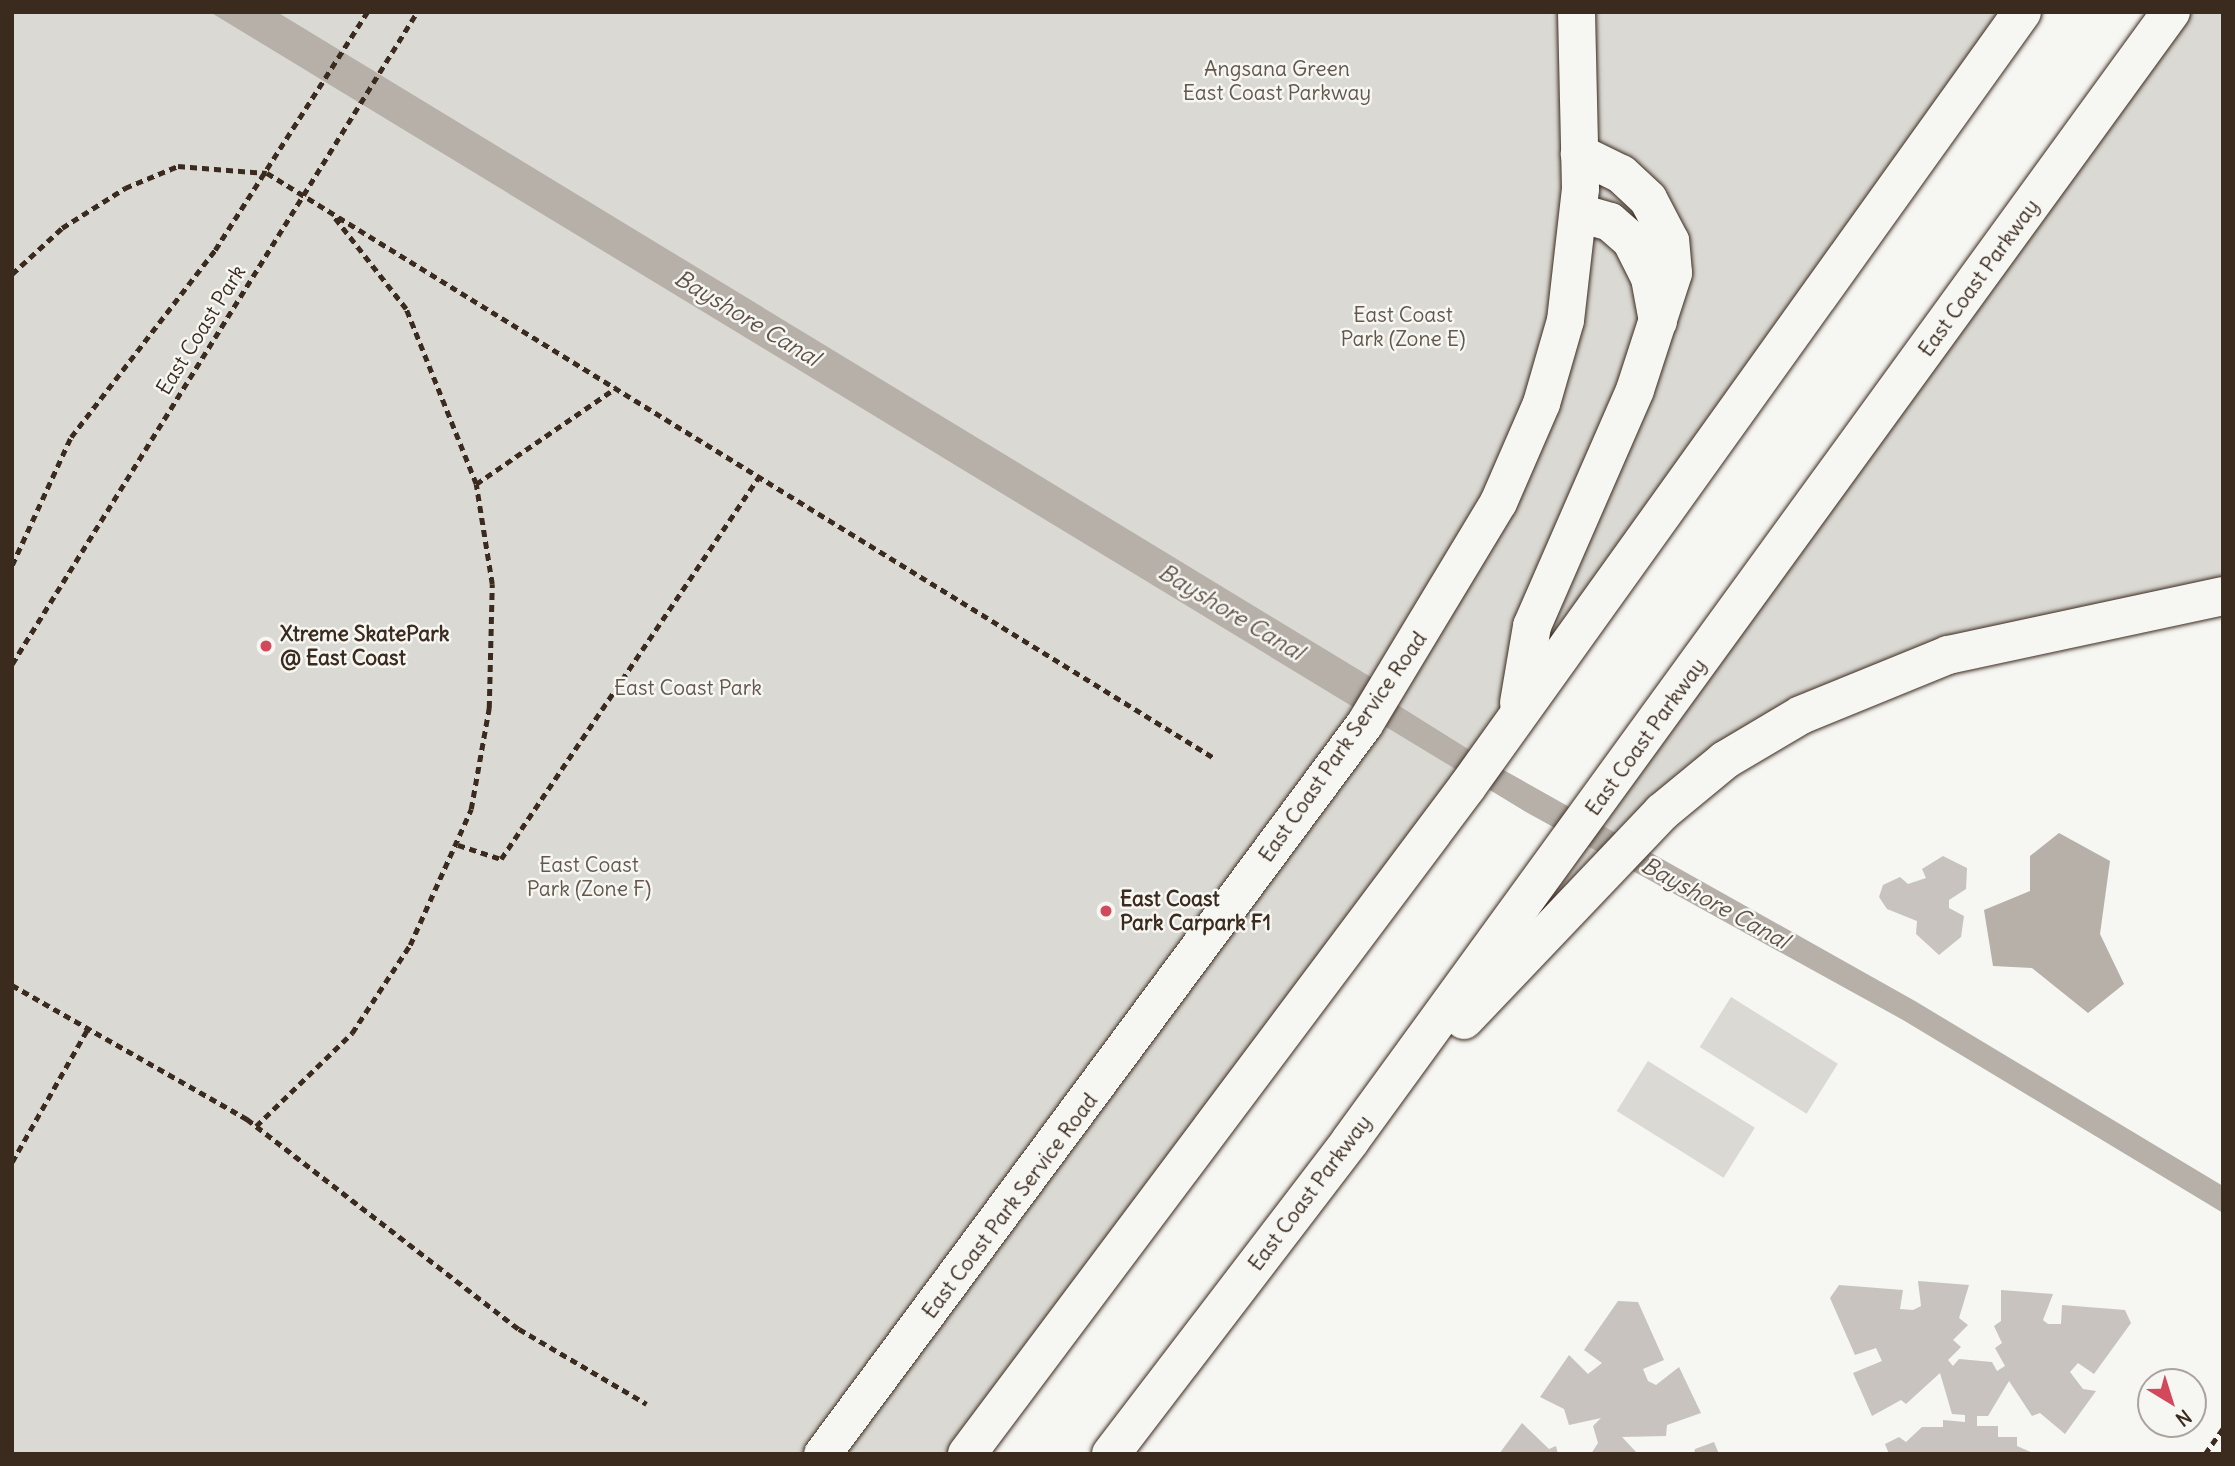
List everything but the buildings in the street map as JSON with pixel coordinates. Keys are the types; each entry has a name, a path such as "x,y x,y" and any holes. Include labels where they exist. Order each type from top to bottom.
{"highway":[{"path":"967,1454 1467,787 1517,712 2022,12"},
{"name":"East Coast Parkway","path":"1111,1454 1350,1141 1568,845 2171,12"},
{"path":"1517,712 1532,626 1659,326 1673,273 1661,219 1630,182 1580,154"},
{"path":"1579,213 1610,222 1631,240 1650,278 1659,326"},
{"path":"1350,1141 1608,867 1725,760 1845,693 2012,638 2223,596"}],"street":[{"name":"East Coast Park Service Road","path":"822,1454 1069,1130 1364,724 1468,559 1525,447 1565,320 1579,213 1576,12"}],"path":[{"path":"12,565 71,438 267,173 368,12"},
{"name":"East Coast Park","path":"12,664 417,12"},
{"path":"12,274 62,228 125,188 178,166 267,173 1216,759"},
{"path":"256,1126 332,1056 370,1010 418,932 458,845 481,769 489,708 492,584 476,484 406,309 328,210"},
{"path":"476,484 617,387"},
{"path":"458,845 502,859 760,475"},
{"path":"12,985 256,1126 519,1329 647,1404"},
{"path":"12,1162 88,1028"},
{"path":"2205,1454 2223,1428"}],"green space":[{"name":"East Coast Park","path":"12,12 2019,12 958,1454 12,1454"},
{"path":"2171,12 2223,12 2223,591 1951,652 1662,811 1355,1135"},
{"path":"1731,997 1838,1064 1807,1114 1700,1047"},
{"path":"1648,1061 1755,1128 1724,1178 1617,1111"}],"water":[{"name":"Bayshore Canal","path":"210,12 277,12 1374,679 1369,687 1484,759 1915,1001 2223,1186 2223,1213 1903,1020 1526,812"},
{"path":"2059,833 2110,861 2100,934 2124,984 2088,1013 2032,968 1993,966 1984,910 2030,891 2030,856"}],"place":[{"name":"Xtreme SkatePark @ East Coast","path":"266,646"},
{"name":"East Coast Park Carpark F1","path":"1106,911"}],"park label":[{"name":"Angsana Green East Coast Parkway","path":"1277,81"},
{"name":"East Coast Park (Zone E)","path":"1403,327"},
{"name":"East Coast Park (Zone F)","path":"589,877"}]}
